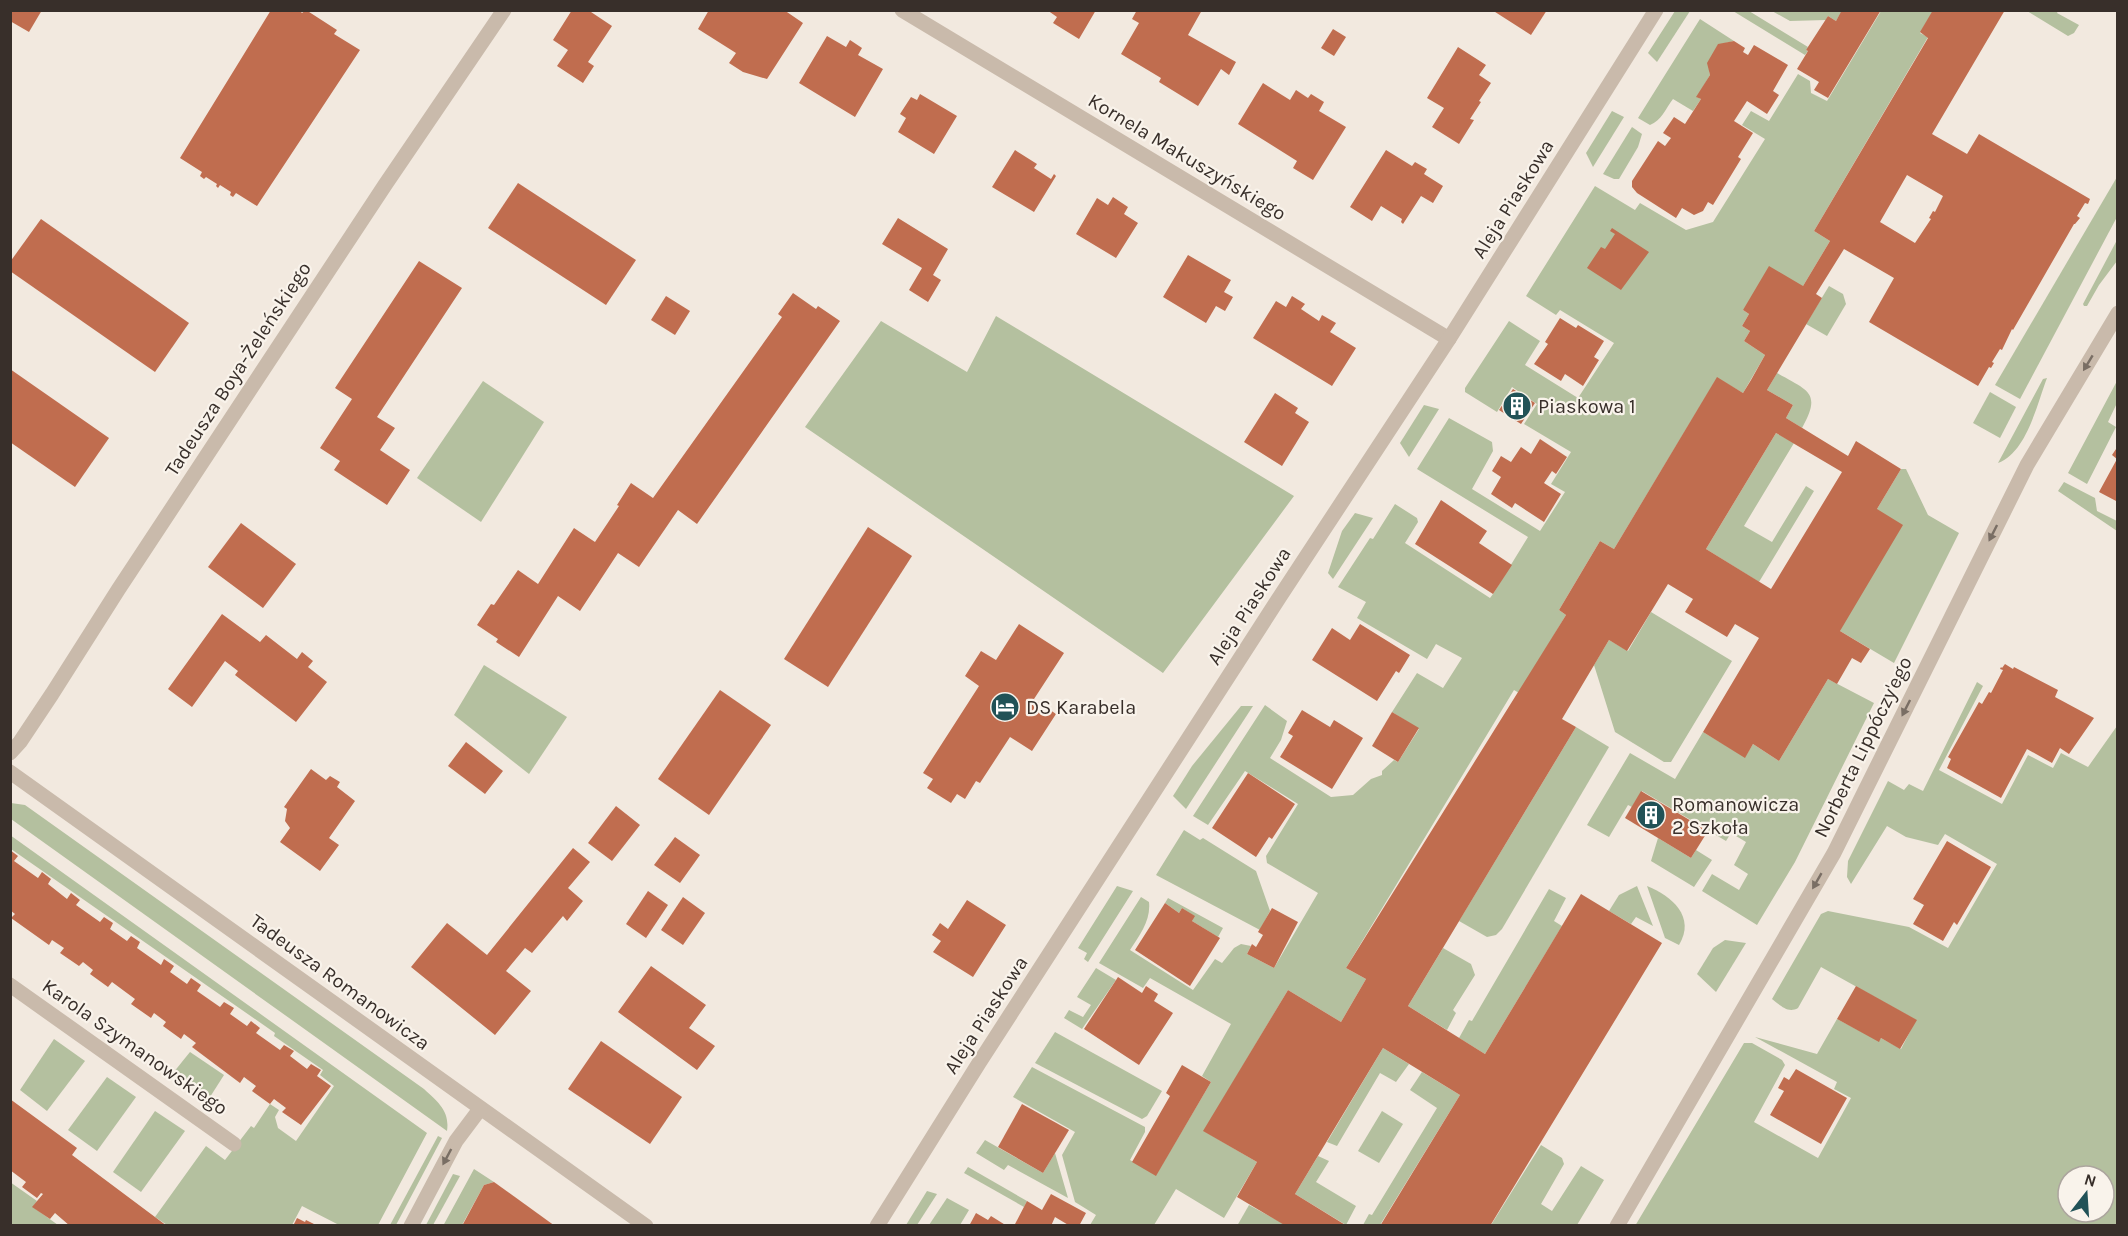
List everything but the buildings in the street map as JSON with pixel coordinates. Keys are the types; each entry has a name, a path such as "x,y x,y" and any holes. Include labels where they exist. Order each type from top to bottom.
{"street":[{"name":"Tadeusza Boya-Żeleńskiego","path":"10,753 52,694 385,185 504,10"},
{"name":"Kornela Makuszyńskiego","path":"903,10 1449,339"},
{"name":"Aleja Piaskowa","path":"877,1226 1210,705 1449,339 1656,10"},
{"name":"Norberta Lippóczy'ego","path":"1617,1226 1834,853 2026,465 2118,313"},
{"name":"Tadeusza Romanowicza","path":"10,772 646,1226"},
{"name":"Karola Szymanowskiego","path":"10,985 234,1144"},
{"path":"411,1226 456,1141 480,1109"}],"green space":[{"path":"1675,11 1690,11 1657,62 1648,53"},
{"path":"1733,11 1749,11 1808,47 1806,50 1808,51 1805,55"},
{"path":"1772,11 1842,11 1836,21 1828,16 1826,20 1790,21"},
{"path":"1881,11 1933,11 1920,33 1928,37 1814,231 1830,241 1803,286 1743,310 1749,314 1742,326 1750,331 1744,341 1765,355 1743,393 1717,378 1614,549 1600,541 1559,610 1566,615 1519,693 1514,690 1346,968 1366,979 1341,1022 1288,990 1204,1131 1257,1162 1224,1218 1176,1189 1154,1225 1090,1225 1096,1215 1075,1202 1062,1155 1075,1132 1013,1097 1032,1067 1145,1127 1145,1132 1130,1160 1156,1175 1211,1082 1202,1076 1231,1024 1150,978 1143,988 1099,963 1141,897 1149,902 1148,915 1144,927 1130,950 1193,990 1215,959 1222,963 1234,948 1241,944 1251,946 1247,954 1274,968 1318,893 1267,863 1266,856 1298,804 1245,771 1208,825 1193,816 1265,705 1287,721 1281,740 1270,758 1331,797 1353,795 1371,779 1382,775 1382,771 1394,760 1398,762 1419,729 1392,712 1417,673 1443,688 1462,658 1436,644 1427,659 1357,618 1366,602 1338,587 1395,504 1417,518 1418,522 1405,543 1490,598 1493,594 1528,537 1417,469 1449,418 1492,442 1493,451 1472,489 1540,531 1565,492 1551,484 1571,452 1524,424 1537,404 1512,387 1497,412 1465,392 1465,388 1509,321 1540,341 1525,365 1578,398 1614,343 1560,310 1556,315 1526,296 1595,186 1635,210 1640,203 1686,230 1713,222 1765,139 1742,125 1751,111 1769,121 1798,74 1810,81 1811,93 1827,101"},
{"path":"2027,11 2058,11 2057,13 2079,25 2074,33 2068,36"},
{"path":"1700,19 1734,41 1718,45 1708,63 1710,75 1697,97 1701,99 1693,111 1673,99 1660,117 1650,125 1638,118"},
{"path":"1612,111 1624,117 1593,167 1586,153"},
{"path":"1632,127 1642,134 1638,147 1619,179 1603,174"},
{"path":"2117,177 2117,217 2020,399 1995,385"},
{"path":"2117,240 2117,261 2087,306 2084,306 2083,304"},
{"path":"1829,286 1843,294 1846,304 1827,336 1806,324"},
{"path":"996,316 1294,496 1163,673 805,427 881,321 967,372"},
{"path":"1777,373 1809,394 1811,407 1802,428 1786,418 1793,405 1767,390"},
{"path":"2047,378 2024,438 2008,457 1998,463 2043,379"},
{"path":"483,381 544,422 481,522 417,478"},
{"path":"2117,381 2117,403 2108,422 2116,427 2087,484 2068,473"},
{"path":"1990,392 2016,407 2000,438 1973,423"},
{"path":"1424,405 1439,409 1409,457 1400,443"},
{"path":"1776,433 1794,443 1744,526 1772,542 1806,486 1814,491 1759,582 1706,549"},
{"path":"1901,469 1906,469 1928,515 1959,533 1894,663 1840,631 1877,509"},
{"path":"2064,482 2095,498 2097,511 2117,521 2117,531 2058,491"},
{"path":"1355,513 1373,518 1333,579 1328,573 1342,531"},
{"path":"1651,612 1732,661 1671,762 1664,762 1615,732 1594,665 1609,640 1628,651"},
{"path":"484,665 567,717 529,774 454,715"},
{"path":"1828,679 1874,703 1795,862 1757,925 1702,891 1712,874 1739,890 1748,874 1734,865 1746,842 1731,833 1726,841 1642,791 1632,807 1628,805 1609,837 1587,825 1630,753 1675,779 1703,732 1745,757 1753,744 1779,761"},
{"path":"1977,682 1983,686 1939,770 2002,804 2028,755 2053,768 2061,753 2088,767 2117,726 2117,1225 1635,1226 1744,1043 1752,1043 1782,1060 1785,1065 1754,1122 1818,1158 1851,1098 1834,1089 1837,1082 1755,1037 1817,1054 1837,1019 1879,1041 1881,1038 1901,1049 1916,1020 1821,967 1798,1008 1787,1009 1772,999 1821,914 1828,911 1909,927 1948,948 1997,864 1945,834 1938,845 1906,837 1887,826 1851,884 1847,877 1848,861 1888,781 1904,790 1909,784 1923,791"},
{"path":"1241,706 1253,706 1186,809 1173,796 1192,766"},
{"path":"1576,727 1609,747 1502,929 1496,935 1487,937 1459,921"},
{"path":"11,803 25,805 424,1089 445,1112 447,1131 11,819"},
{"path":"1184,830 1200,840 1203,838 1256,871 1270,911 1260,930 1156,875"},
{"path":"10,835 427,1133 378,1225 339,1225 302,1206 292,1225 167,1225 155,1217 206,1146 225,1160 251,1126 254,1128 270,1104 279,1110 275,1117 278,1128 296,1141 334,1086 320,1075 323,1070 274,1036 275,1033 11,849"},
{"path":"1658,838 1691,858 1696,850 1712,860 1694,887 1651,861"},
{"path":"1117,886 1133,891 1088,962 1084,959 1087,953 1078,948"},
{"path":"1637,886 1653,926 1636,917 1631,924 1609,911 1619,895"},
{"path":"1647,886 1665,896 1679,909 1685,925 1684,935 1679,945 1665,938"},
{"path":"1549,889 1566,898 1554,921 1562,926 1485,1054 1459,1038 1469,1020 1472,1021"},
{"path":"1168,898 1223,928 1218,937 1192,921 1194,916 1182,908 1179,913 1165,903"},
{"path":"1725,940 1746,943 1716,992 1697,974 1713,948"},
{"path":"1443,948 1471,964 1475,975 1453,1010 1456,1013 1447,1030 1408,1006"},
{"path":"1096,968 1116,980 1082,1029 1064,1018 1069,1010 1083,1017 1091,1005 1077,997"},
{"path":"1055,1032 1162,1091 1147,1116 1142,1119 1035,1063"},
{"path":"54,1039 85,1061 47,1111 20,1090"},
{"path":"1383,1048 1409,1064 1396,1082 1380,1073 1337,1146 1327,1142"},
{"path":"190,1052 224,1075 210,1097 173,1073"},
{"path":"1422,1072 1460,1095 1380,1225 1363,1225 1369,1214 1372,1215 1437,1108 1410,1090"},
{"path":"107,1077 136,1097 97,1151 68,1130"},
{"path":"155,1111 185,1131 141,1192 113,1172"},
{"path":"1382,1111 1403,1124 1379,1163 1358,1151"},
{"path":"438,1136 442,1138 396,1225 390,1225"},
{"path":"985,1140 1043,1173 1055,1153 1068,1198 1008,1165 1004,1170 976,1153"},
{"path":"1541,1145 1562,1158 1564,1164 1541,1204 1552,1211 1581,1166 1604,1180 1577,1225 1491,1225"},
{"path":"1318,1156 1329,1161 1316,1182 1356,1206 1346,1225 1295,1194"},
{"path":"968,1167 1027,1201 1024,1207 964,1173"},
{"path":"474,1169 494,1182 484,1185 462,1225 443,1226"},
{"path":"453,1174 460,1176 433,1225 426,1225"},
{"path":"10,1182 37,1201 33,1207 58,1225 11,1225"},
{"path":"927,1191 937,1194 917,1225 906,1225"},
{"path":"947,1198 969,1210 960,1225 929,1225"},
{"path":"1249,1205 1286,1225 1237,1226"}],"place":[{"name":"Piaskowa 1","path":"1517,406"},
{"name":"DS Karabela","path":"1005,707"},
{"name":"Romanowicza 2 Szkoła","path":"1651,815"}]}
